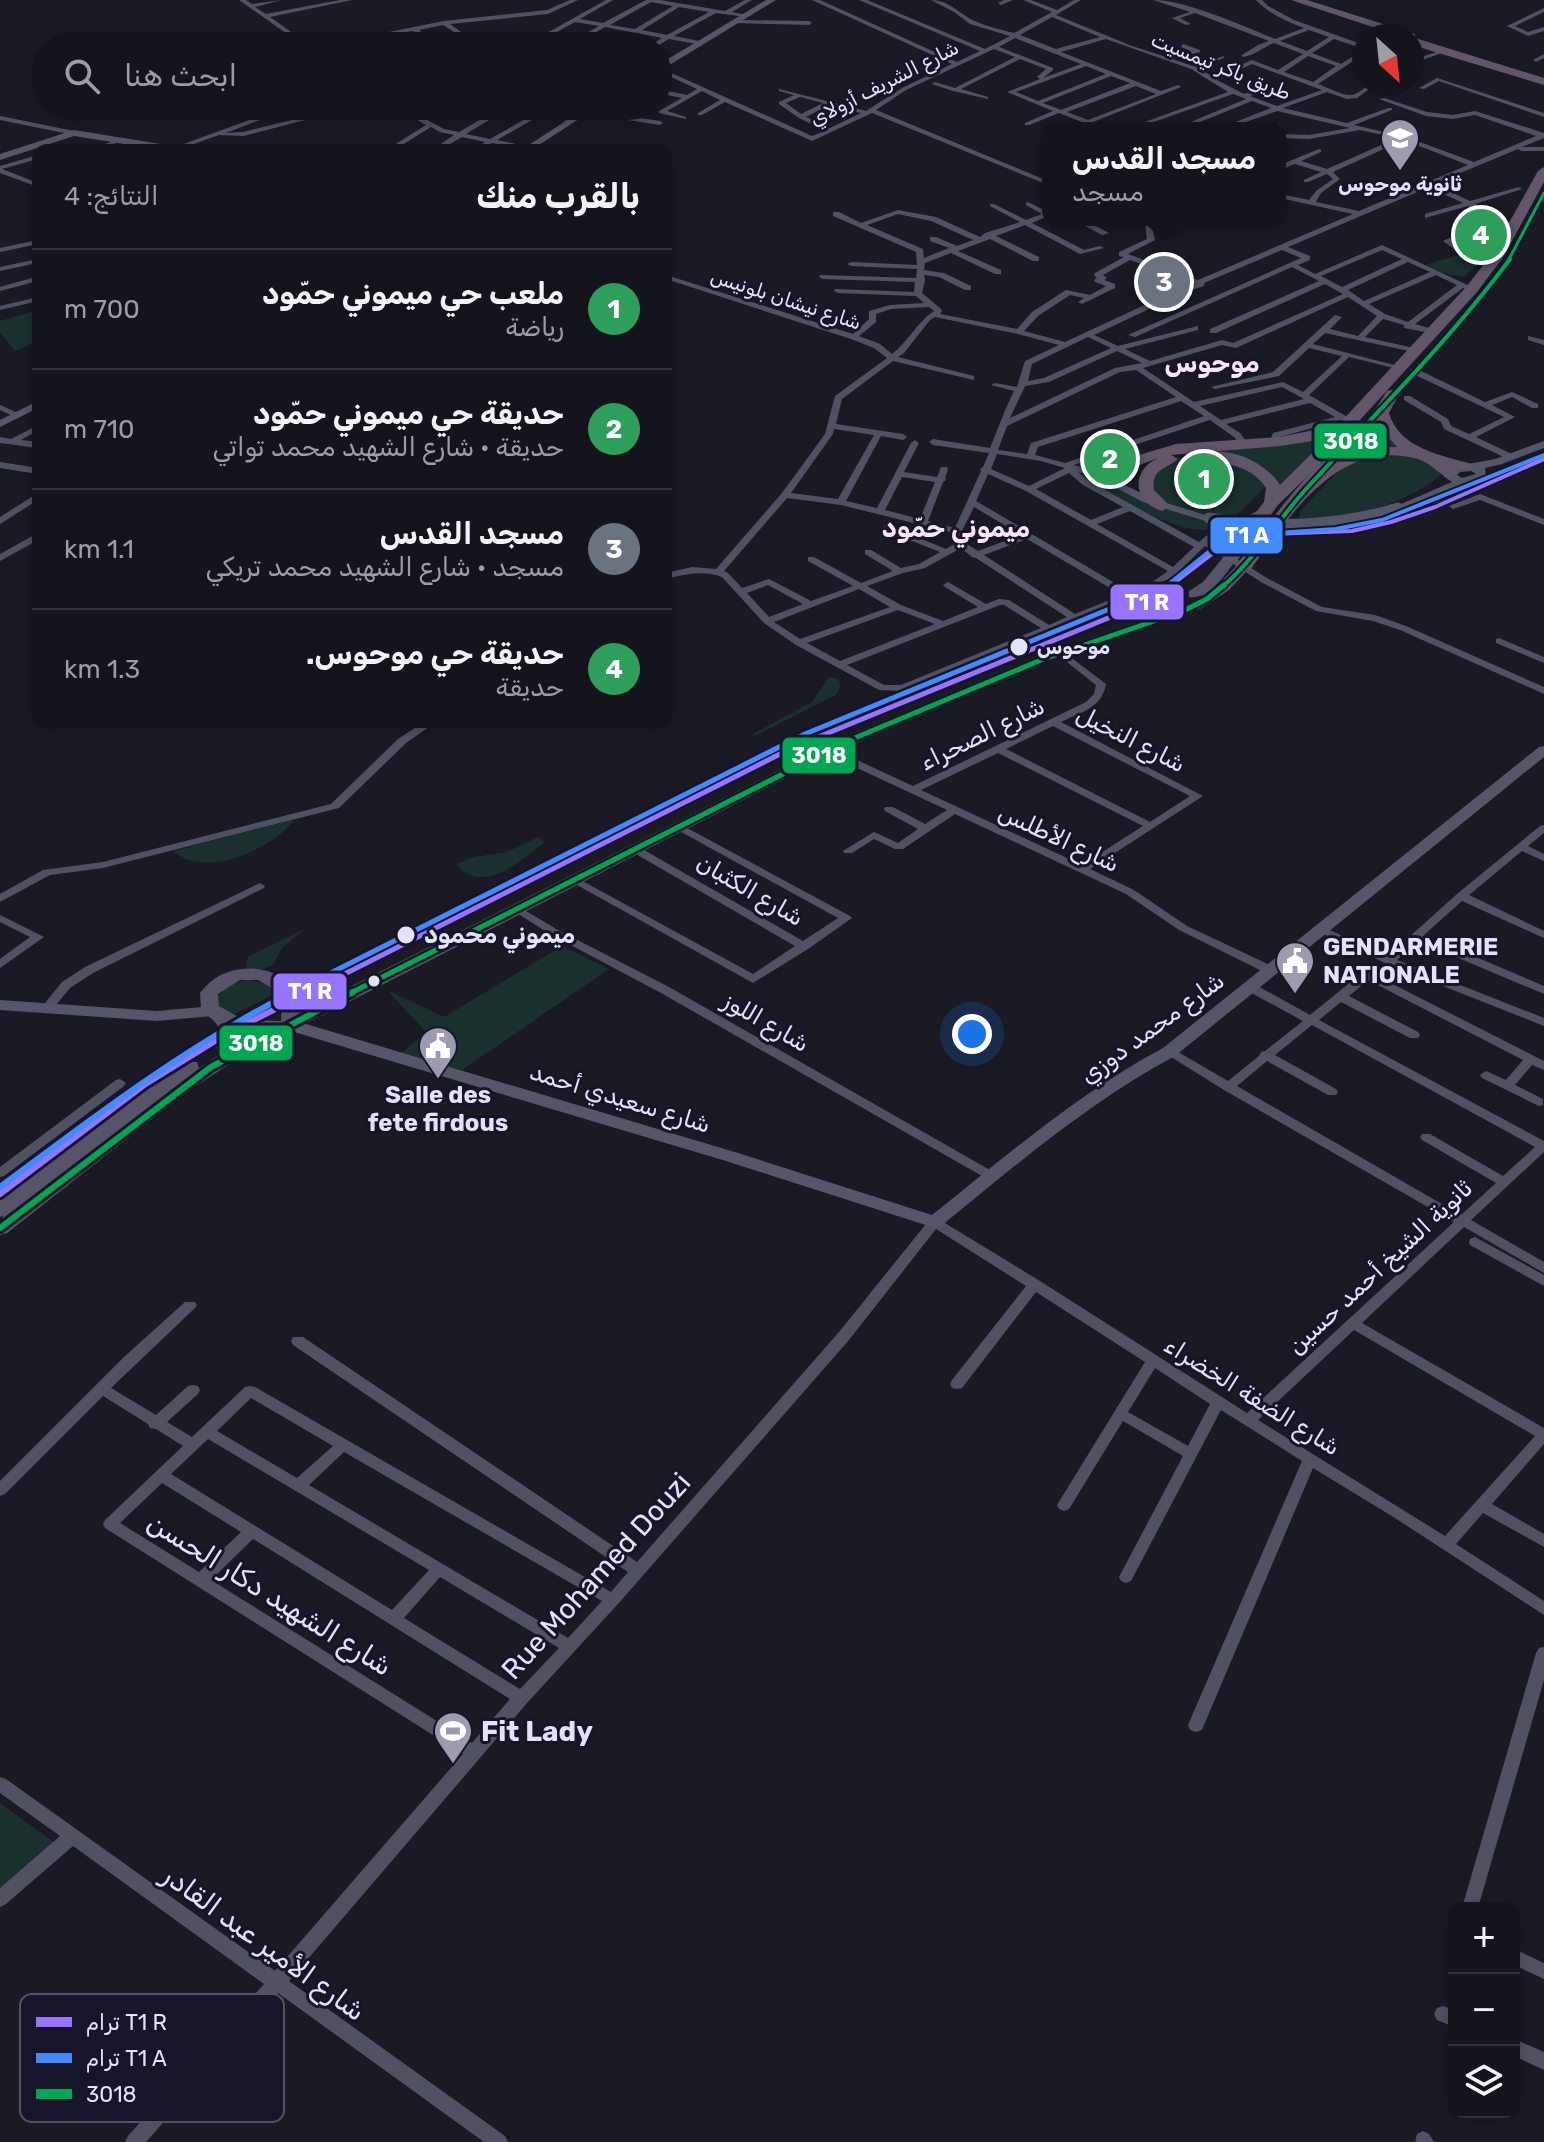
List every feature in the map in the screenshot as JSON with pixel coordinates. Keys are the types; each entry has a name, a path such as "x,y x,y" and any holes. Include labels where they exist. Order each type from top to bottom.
{"highway":[{"path":"1283,0 1360,24"},
{"path":"1296,0 1369,24"},
{"path":"1424,42 1544,79"},
{"path":"1424,43 1469,56 1541,62"},
{"path":"1469,56 1544,92"},
{"path":"1268,506 1433,332 1467,287 1497,256 1544,171"},
{"path":"1238,562 1399,396 1414,371 1487,290 1510,259 1541,206 1544,193"},
{"path":"1399,396 1381,413 1381,419 1395,437 1464,473"},
{"path":"1103,478 1167,451 1302,441 1344,423"},
{"path":"1322,473 1350,457 1382,452 1431,459 1464,473"},
{"path":"1103,478 1157,460 1186,456 1220,456 1251,465 1274,488 1268,506 1238,562"},
{"path":"1162,506 1146,492 1145,473 1161,462 1186,456"}],"main road":[{"path":"0,1228 182,1087 289,1022 827,750 1061,653 1197,605 1224,587 1238,562"},
{"path":"0,1210 119,1117 223,1047 263,1028 289,1022 326,996 399,956 809,751 935,696 1171,607 1238,562"},
{"path":"223,1047 229,1030 216,1010 222,981 242,974 267,975 301,996 326,996"},
{"path":"289,990 292,996 289,1022"},
{"path":"216,1010 263,1028"}],"street":[{"path":"242,0 287,32"},
{"path":"250,6 279,0"},
{"path":"264,16 349,0"},
{"path":"394,32 444,23 548,12 575,0"},
{"path":"553,32 610,0"},
{"path":"592,32 649,0 745,16"},
{"path":"726,13 749,0"},
{"path":"672,61 772,0"},
{"path":"815,0 957,64"},
{"path":"862,0 984,51"},
{"path":"934,0 972,23 1014,35 1160,93"},
{"path":"1001,3 1010,0"},
{"name":"طريق باكر تيمسيت","path":"1026,0 1107,37 1193,68 1233,92 1275,108 1404,138 1475,165"},
{"name":"شارع الشريف أزولاي","path":"672,75 806,138 831,131 869,112 904,89 994,47 1078,0"},
{"path":"1156,0 1341,66"},
{"path":"1259,0 1271,10 1352,44"},
{"path":"636,31 678,5"},
{"path":"1544,10 1510,26 1528,34 1544,29"},
{"path":"672,35 715,11"},
{"path":"1188,24 1175,18 1194,12"},
{"path":"575,20 641,32"},
{"path":"736,22 809,23"},
{"path":"444,23 458,32"},
{"path":"1244,56 1273,41 1312,27"},
{"path":"413,28 418,32"},
{"path":"1279,72 1334,36"},
{"path":"1053,52 1107,37"},
{"path":"672,38 702,43"},
{"path":"1165,59 1198,51 1183,46"},
{"path":"994,47 1051,69 1030,82"},
{"path":"1424,58 1444,51"},
{"path":"1193,68 1222,57"},
{"path":"1314,84 1352,58"},
{"path":"955,90 1024,59"},
{"path":"963,93 1024,59"},
{"path":"1211,80 1252,62 1351,98 1354,96"},
{"path":"1084,65 1010,91 1089,122 1178,87"},
{"path":"1037,103 1109,75"},
{"path":"1424,87 1439,79 1544,115"},
{"path":"672,85 682,80"},
{"path":"935,84 986,98"},
{"path":"1027,124 1134,84"},
{"path":"1193,122 1273,86"},
{"path":"672,106 702,89"},
{"path":"781,90 869,112 1042,180"},
{"path":"1238,122 1327,90"},
{"path":"1148,122 1233,92"},
{"path":"672,94 688,97"},
{"path":"800,95 781,103 781,106 831,131"},
{"path":"1382,99 1426,114 1453,117 1475,113 1543,136"},
{"path":"700,114 724,100"},
{"path":"801,117 829,103"},
{"path":"1350,124 1390,109"},
{"path":"672,115 684,118"},
{"path":"0,118 140,144"},
{"path":"190,144 222,135 253,120"},
{"path":"222,135 243,134 300,120"},
{"path":"421,120 459,135 504,144"},
{"path":"445,144 484,120"},
{"path":"486,144 528,120"},
{"path":"535,144 573,120"},
{"path":"639,120 660,123"},
{"path":"399,144 430,125"},
{"path":"1286,136 1309,137 1363,127"},
{"path":"40,144 74,133"},
{"path":"1075,618 975,555 961,544 958,531 1022,387 1028,363 1197,285 1543,136"},
{"path":"1306,181 1404,138"},
{"path":"109,144 120,141"},
{"path":"0,157 32,146"},
{"path":"1518,148 1544,149"},
{"path":"24,149 32,154"},
{"path":"1286,166 1319,151"},
{"path":"0,170 32,159"},
{"path":"1295,162 1329,172 1337,179 1318,192 1312,202"},
{"path":"0,170 32,183"},
{"path":"0,180 32,175"},
{"path":"1428,184 1495,219 1447,241 1464,252"},
{"path":"1428,216 1519,189"},
{"path":"1286,197 1361,214"},
{"path":"1028,204 1042,211"},
{"path":"992,205 1083,252 1100,248"},
{"path":"864,224 898,212 933,219 978,239"},
{"path":"836,214 920,251 918,294"},
{"path":"823,277 921,270 953,249 1042,216"},
{"path":"992,225 1002,229"},
{"path":"1090,226 1105,233"},
{"path":"1149,226 1151,240 1122,254 1220,297"},
{"path":"988,235 1036,259"},
{"path":"933,239 998,272"},
{"path":"0,250 32,243"},
{"path":"1316,276 1382,247 1467,287"},
{"path":"1132,335 1307,258 1284,248"},
{"path":"1019,332 1035,314 1069,292 1086,299 1112,286 1098,280 1103,278 1098,275 1130,257"},
{"path":"1005,424 1118,370 1222,342 1233,346 1407,260"},
{"path":"0,269 32,262"},
{"path":"851,264 921,270 941,275 968,288"},
{"path":"1293,265 1345,292 1382,316 1433,332"},
{"path":"1364,304 1434,273"},
{"name":"شارع نيشان بلونيس","path":"672,279 854,337 877,346 892,358 971,378"},
{"path":"0,289 32,281"},
{"path":"1213,331 1324,282"},
{"path":"1407,326 1467,287"},
{"path":"718,572 785,495 833,426 833,408 838,398 892,358 927,318 938,311 918,294 838,291"},
{"path":"0,308 32,300"},
{"path":"854,337 873,320 872,313 890,307 928,305"},
{"path":"934,315 1066,345"},
{"path":"1360,338 1382,316"},
{"path":"1215,387 1276,374 1338,317"},
{"path":"995,385 1022,387 1046,380 1118,348 1195,328"},
{"path":"1324,330 1415,351"},
{"path":"1089,335 1149,363"},
{"path":"1531,338 1544,343"},
{"path":"1308,345 1398,367"},
{"path":"1220,423 1306,398 1347,355"},
{"path":"1137,367 1220,423 1245,445"},
{"path":"1414,371 1511,417 1470,437"},
{"path":"1269,375 1344,423"},
{"path":"1193,405 1283,384"},
{"path":"1487,404 1512,394 1535,406"},
{"path":"1399,396 1445,421 1447,427 1511,457"},
{"path":"1030,457 1034,445 1182,398"},
{"path":"0,407 15,415"},
{"path":"0,424 32,407"},
{"path":"1029,489 1067,467 1211,417"},
{"path":"1428,427 1445,421"},
{"path":"833,426 903,437"},
{"path":"13,441 32,430"},
{"path":"841,502 879,433"},
{"path":"0,440 32,444"},
{"path":"933,442 994,454 1030,457 1103,478 1162,506 1209,518 1262,525 1312,525 1358,519 1398,508 1435,492 1464,473 1544,446"},
{"path":"880,511 915,443"},
{"path":"1464,473 1544,446"},
{"path":"0,465 32,470"},
{"path":"1067,467 1086,483 1205,542"},
{"path":"923,522 944,469"},
{"path":"984,469 1029,489 1174,571"},
{"path":"899,474 942,480"},
{"path":"785,495 841,502 958,531"},
{"path":"1453,506 1473,497 1482,497 1544,522"},
{"path":"0,521 32,500"},
{"path":"971,502 1129,595"},
{"path":"672,575 692,570 718,572 767,621 799,643 882,688 902,688 1154,585 1205,542 1268,506"},
{"path":"1089,524 1132,507"},
{"path":"887,528 947,552"},
{"path":"1174,529 1205,542 1319,609 1375,618 1403,628 1544,691"},
{"path":"975,555 1026,536"},
{"path":"0,558 32,539"},
{"path":"767,621 900,571 922,566 961,544"},
{"path":"868,552 900,571"},
{"path":"811,559 898,607 943,624"},
{"path":"741,592 769,582 811,605"},
{"path":"948,585 985,607"},
{"path":"839,665 985,607 1006,602 1049,629"},
{"path":"799,643 898,607"},
{"path":"1499,641 1544,660"},
{"name":"شارع الصحراء","path":"911,791 1090,704 1099,695 1101,684 1061,653"},
{"name":"شارع النخيل","path":"1052,721 1198,796 1083,869"},
{"path":"0,899 47,872 103,865 335,806 402,741 422,728"},
{"path":"997,748 1150,826"},
{"name":"شارع الأطلس","path":"827,750 1130,892 1183,928 1270,970"},
{"name":"شارع محمد دوزي","path":"935,1222 1052,1129 1169,1052 1544,750"},
{"path":"889,809 926,829"},
{"path":"848,851 874,835 899,847 952,811"},
{"path":"573,880 753,979 846,917 678,826"},
{"path":"1389,961 1461,896 1544,828"},
{"path":"1522,847 1544,858"},
{"name":"شارع الكثبان","path":"633,848 804,947"},
{"path":"47,1008 66,985 89,970 260,886"},
{"path":"1461,896 1544,935"},
{"name":"شارع اللوز","path":"516,908 993,1177"},
{"path":"0,918 38,937 0,964"},
{"path":"1321,930 1389,961 1544,1022"},
{"path":"1419,937 1544,990"},
{"path":"1228,1087 1367,975 1544,1066"},
{"path":"1250,987 1544,1146"},
{"path":"1340,996 1414,1035"},
{"path":"0,1005 167,1015 216,1010"},
{"name":"شارع سعيدي أحمد","path":"289,1022 935,1222"},
{"path":"1169,1052 1544,1268"},
{"path":"1265,1055 1332,1092"},
{"path":"1508,1086 1531,1059"},
{"path":"1486,1075 1539,1102"},
{"path":"0,1173 120,1083"},
{"path":"1426,1137 1504,1182"},
{"name":"ثانوية الشيخ أحمد حسين","path":"1248,1421 1544,1146"},
{"name":"شارع الضفة الخضراء","path":"935,1222 1447,1544 1544,1609"},
{"name":"Rue Mohamed Douzi","path":"266,1994 521,1698 613,1600 844,1336 935,1222"},
{"path":"1475,1242 1544,1281"},
{"path":"957,1384 1035,1284"},
{"path":"0,1490 190,1305"},
{"path":"1352,1323 1544,1435 1447,1544"},
{"path":"298,1341 638,1571"},
{"path":"1064,1505 1153,1360"},
{"path":"102,1389 193,1445"},
{"path":"155,1424 193,1390"},
{"name":"شارع الشهيد دكار الحسن","path":"474,1753 110,1524 250,1391 613,1600"},
{"path":"1126,1577 1218,1402"},
{"path":"1121,1414 1191,1454"},
{"path":"207,1432 569,1646"},
{"path":"298,1486 343,1445"},
{"path":"1196,1725 1310,1459"},
{"path":"161,1475 521,1698"},
{"path":"1482,1505 1544,1541"},
{"path":"200,1581 252,1531"},
{"path":"393,1619 439,1569"},
{"path":"1472,1902 1544,1653"},
{"name":"شارع الأمير عبد القادر","path":"0,1784 499,2142"},
{"path":"0,1899 72,1836"},
{"path":"1520,1960 1544,1971"},
{"path":"1520,2050 1544,2061"},
{"name":"Rue Mohamed Douzi","path":"134,2142 152,2122"}],"green space":[{"path":"1499,217 1505,219 1492,242 1469,248 1456,239 1492,226"},
{"path":"1460,255 1480,262 1464,277 1441,273 1424,265"},
{"path":"32,312 32,344 15,351 0,333 0,321"},
{"path":"1377,418 1387,437 1413,450 1376,448 1347,452"},
{"path":"1325,438 1279,487 1274,477 1257,463 1223,453 1201,451"},
{"path":"1135,446 1145,451 1099,469 1079,467 1080,463"},
{"path":"1377,453 1415,457 1436,465 1441,475 1408,496 1374,509 1299,523 1300,511 1350,459"},
{"path":"1186,456 1231,460 1248,469 1266,486 1236,516 1223,518 1193,512 1158,499 1146,475 1165,462"},
{"path":"1080,474 1088,474 1145,503 1227,525 1212,530 1177,525 1122,500"},
{"path":"829,677 838,679 841,685 836,695 757,735 749,736 812,702"},
{"path":"291,820 293,822 269,842 236,858 202,862 187,859 173,851"},
{"path":"538,837 545,842 514,865 490,876 478,877 466,873 456,864 474,857 507,852"},
{"path":"305,929 282,948 273,965 258,971 246,967 248,957"},
{"path":"562,946 609,969 462,1070 402,1053 426,1032 387,990 444,1017"},
{"path":"248,980 270,985 277,993 230,1016 220,1009 216,998 230,984"},
{"path":"0,1803 55,1843 0,1889"}],"tram line":[{"path":"454,910 525,882"}],"transit line":[{"name":"3018","path":"0,1228 211,1067 408,963 850,740 1041,660 1183,611 1207,599 1239,572 1292,505 1480,299 1510,259 1544,193"},
{"path":"0,1187 138,1083 232,1023 805,734 1158,591 1180,577 1221,542 1248,535 1336,529 1382,520 1544,455"},
{"path":"0,1194 144,1085 228,1033 794,747 1152,600 1225,544 1267,534 1352,531 1391,522 1435,507 1544,459"}],"place":[{"name":"ثانوية موحوس","path":"1400,172"},
{"name":"حديقة حي موحوس.","path":"1481,235"},
{"name":"مسجد القدس","path":"1164,282"},
{"name":"حديقة حي ميموني حمّود","path":"1110,459"},
{"name":"ملعب حي ميموني حمّود","path":"1204,479"},
{"name":"موحوس","path":"1019,647"},
{"name":"ميموني محمود","path":"406,935"},
{"name":"GENDARMERIE NATIONALE","path":"1295,995"},
{"name":"Salle des fete firdous","path":"438,1080"},
{"name":"Fit Lady","path":"453,1765"}],"district":[{"name":"موحوس","path":"1212,363"},
{"name":"ميموني حمّود","path":"956,528"}]}
